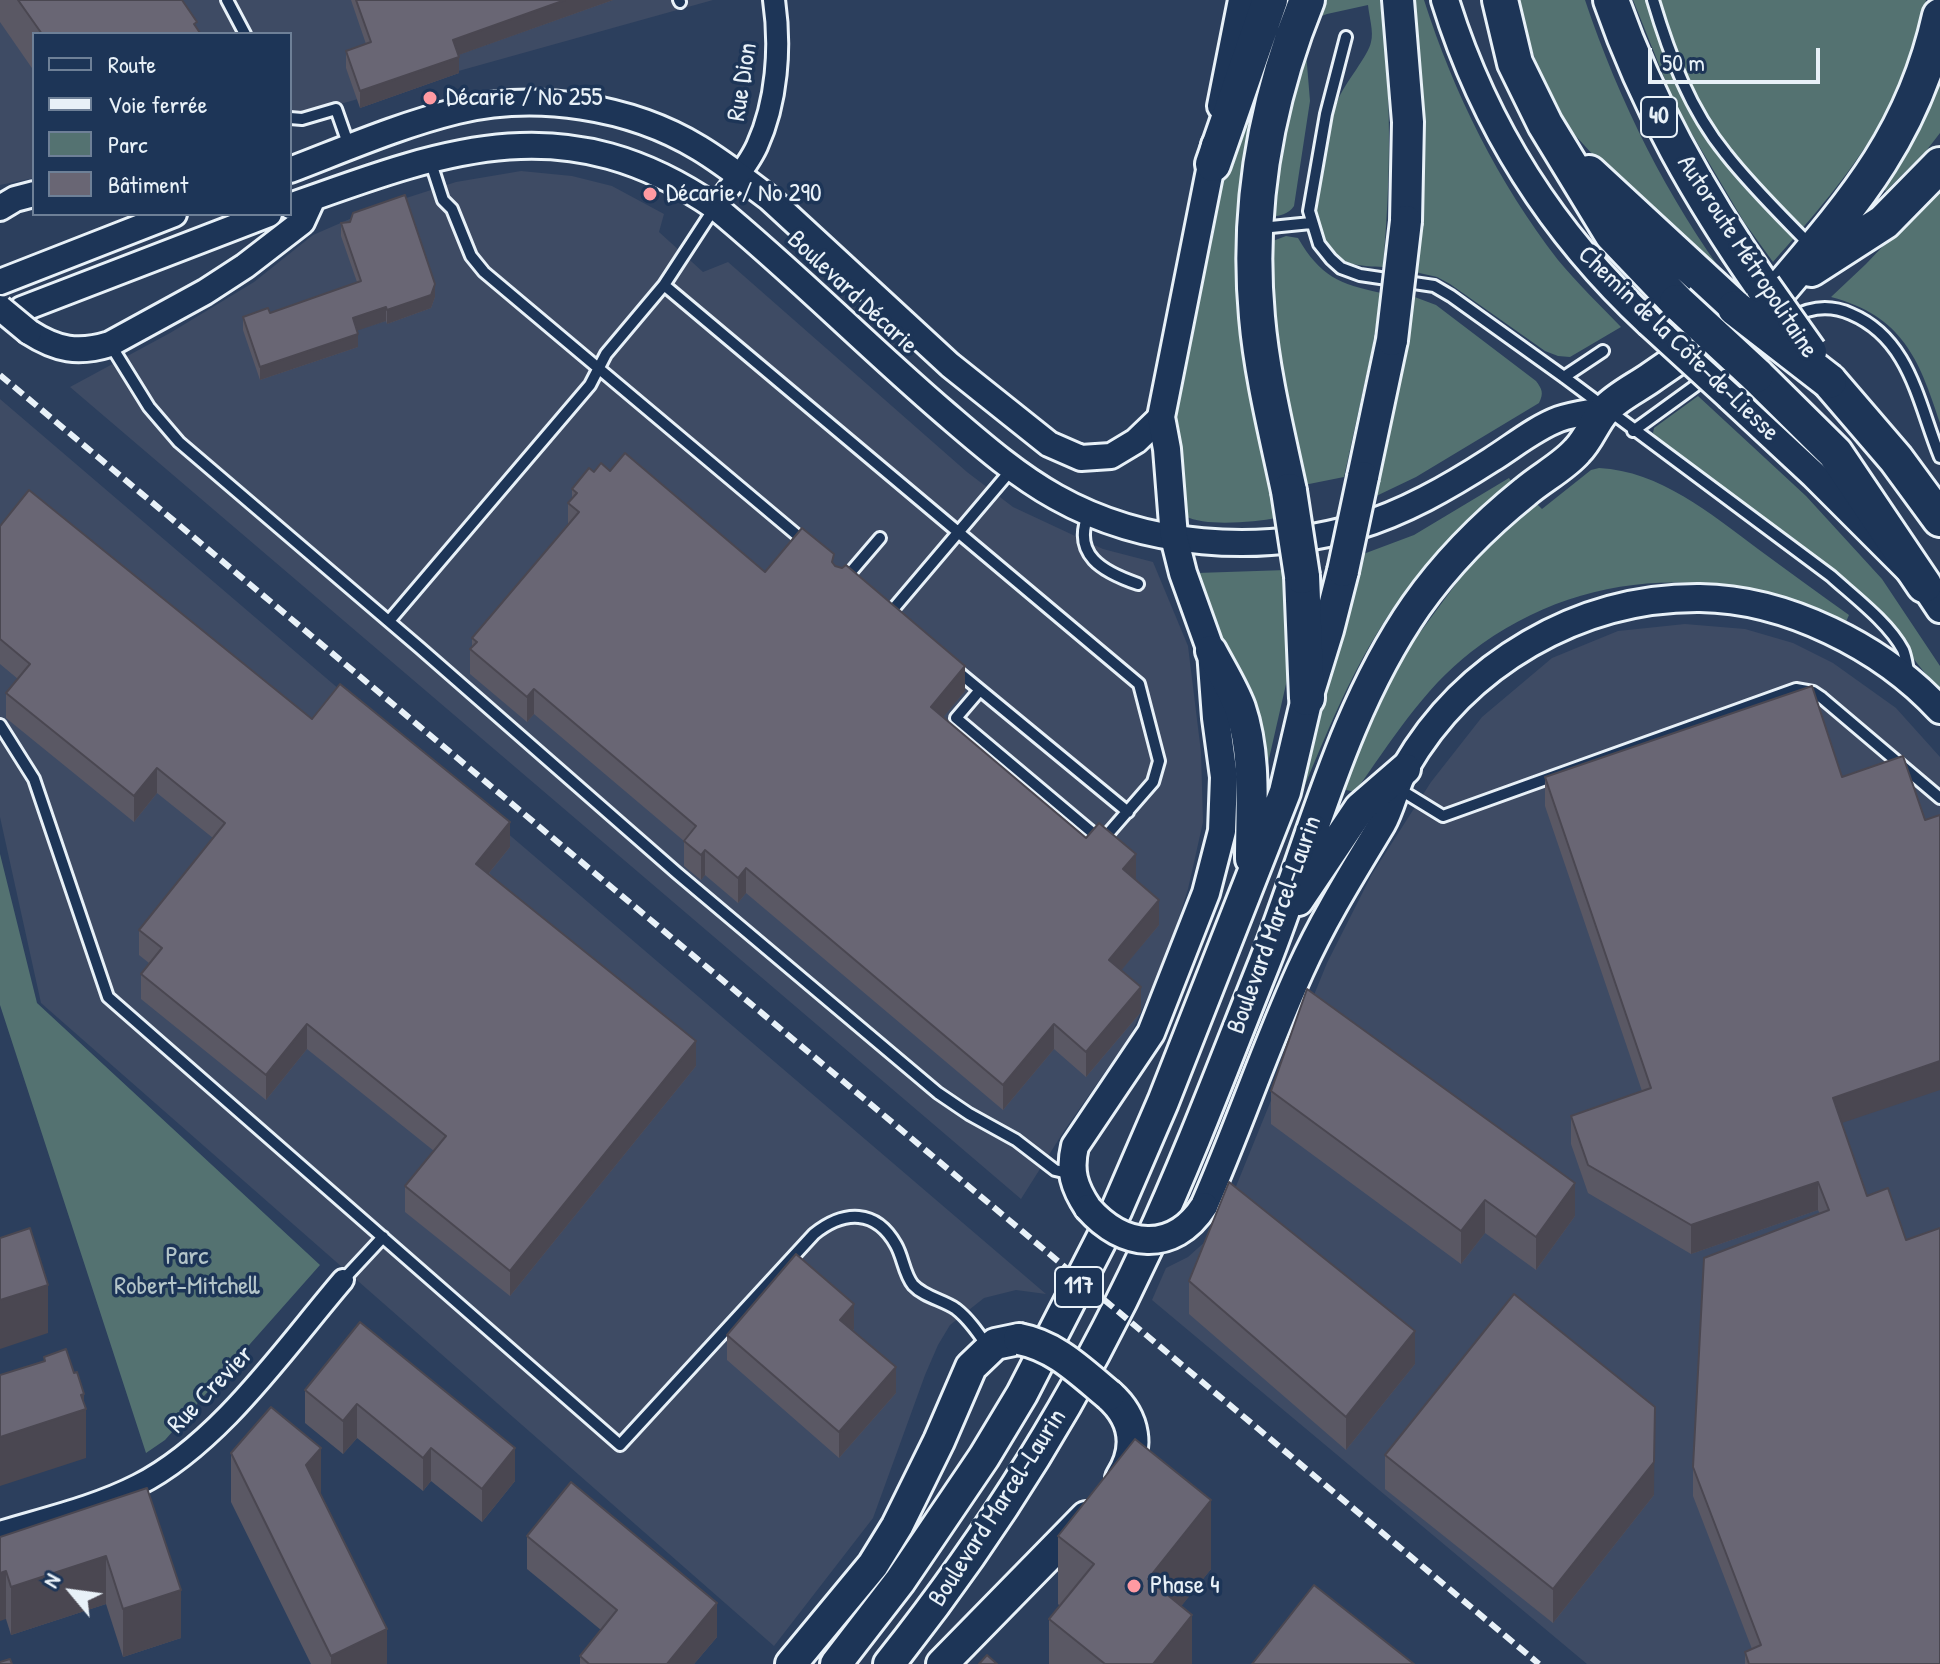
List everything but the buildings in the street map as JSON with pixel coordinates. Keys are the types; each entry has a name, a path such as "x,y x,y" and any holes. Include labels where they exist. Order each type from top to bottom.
{"highway":[{"path":"1213,164 1270,0"},
{"path":"1307,0 1272,106 1260,168 1255,229 1255,291 1261,354 1289,491 1302,576 1307,698"},
{"path":"1500,0 1515,63 1534,105 1612,234 1677,302 1835,453 1932,597"},
{"name":"Autoroute Métropolitaine","path":"1611,0 1644,85 1697,189 1829,381"},
{"path":"1819,255 1899,130 1924,72 1940,16"},
{"path":"1559,146 1735,308 1829,381"},
{"path":"1781,288 1819,255 1884,222 1940,165"},
{"name":"40","path":"1829,381 1896,459 1940,519"}],"main road":[{"path":"1242,0 1222,96 1213,164 1161,417 1167,449 1174,537 1183,573 1211,651 1239,707 1245,728 1250,772 1251,873"},
{"name":"Boulevard Marcel-Laurin","path":"836,1664 893,1590 964,1488 1022,1394 1061,1322 1139,1159 1285,792 1307,698 1343,571 1392,340 1406,221 1408,122 1398,0"},
{"name":"Chemin de la Côte-de-Liesse","path":"1445,0 1477,87 1530,185 1583,257 1649,323 1814,475 1932,597"},
{"name":"Boulevard Marcel-Laurin","path":"889,1664 981,1541 1049,1435 1097,1348 1162,1213 1277,931 1315,816 1347,734 1400,630 1418,602 1461,550 1528,489 1577,451 1606,409 1781,288"},
{"path":"1211,651 1224,777 1222,831 1212,875 1151,1033 1075,1146 1072,1174 1078,1193 1088,1208 1114,1231 1147,1241 1180,1232 1197,1218 1300,970 1384,819 1401,779 1456,701 1517,650 1579,620 1649,602 1717,599 1777,610 1847,640 1912,684 1940,710"},
{"path":"1277,931 1360,808 1401,779"},
{"path":"791,1664 873,1565 909,1505 971,1367 995,1344 1019,1339 1040,1343 1109,1395 1127,1416 1133,1432 1133,1446 1124,1474 1102,1501 942,1664"}],"street":[{"name":"Rue Dion","path":"715,207 756,148 773,88 777,47 774,0"},
{"name":"Boulevard Décarie","path":"294,166 456,111 500,105 544,104 611,113 649,125 698,147 738,174 769,198 950,365 1049,444 1081,458 1111,456 1136,441 1161,417"},
{"name":"Boulevard Décarie","path":"302,202 430,160 516,144 575,148 611,156 653,171 684,186 715,207 914,387 1012,469 1058,499 1089,513 1135,529 1174,537 1231,543 1266,542 1358,526 1425,499 1558,420 1606,409"},
{"path":"0,208 15,199 32,195"},
{"path":"264,216 11,309 44,342 76,351 110,344 205,292 245,266 302,222 302,202"},
{"path":"0,282 169,216"},
{"name":"Rue Crevier","path":"0,1532 97,1503 140,1484 172,1465 220,1424 343,1280"}],"lane":[{"path":"227,0 244,32"},
{"path":"1653,0 1673,60 1707,127 1725,153 1819,255"},
{"path":"1346,37 1326,114 1311,194 1311,223 1324,251 1341,268 1360,275 1442,290 1564,377 1831,576 1897,642 1903,651 1912,684"},
{"path":"292,118 302,119 336,109 350,148"},
{"path":"430,160 443,200 452,209 477,265 815,550"},
{"path":"389,621 590,385 606,354 664,285 715,207"},
{"path":"1255,229 1311,223"},
{"path":"664,285 1139,684 1159,761 1153,782 1106,836 1094,834 956,718 980,690"},
{"path":"1633,431 1774,328 1808,310 1831,308 1867,321 1896,348 1909,371 1940,457"},
{"path":"110,344 149,407 179,442 677,873 938,1093 1016,1140 1055,1170 1072,1174"},
{"path":"1564,377 1603,351"},
{"path":"889,614 1012,469"},
{"path":"1089,513 1083,527 1083,539 1095,562 1111,574 1138,584"},
{"path":"843,581 880,538"},
{"path":"836,568 843,581 858,587"},
{"path":"879,605 901,624"},
{"path":"946,662 1128,812"},
{"path":"1401,779 1443,816 1796,689 1813,692 1822,698 1940,798"},
{"path":"0,725 34,779 108,997 620,1445 814,1234 824,1225 852,1215 880,1225 896,1243 914,1286 956,1310 974,1327 989,1349"},
{"path":"343,1280 383,1237"}],"shaded area":[{"path":"0,0 713,0 292,117 292,32 32,32 32,178 0,185"},
{"path":"521,171 572,176 612,186 664,214 659,232 703,272 728,262 967,472 1013,507 1103,549 1153,562 1188,646 1201,752 1203,822 1188,889 1167,955 1130,1036 1021,1199 70,387 170,333 254,282 313,235 375,208 456,182"},
{"path":"0,399 1046,1294 1016,1290 984,1298 950,1325 925,1375 873,1518 774,1646 41,1003 0,817"},
{"path":"1685,624 1745,629 1793,643 1833,663 1896,708 1940,757 1940,1664 1587,1664 1152,1300 1166,1268 1188,1257 1208,1239 1228,1206 1327,963 1372,874 1431,782 1482,717 1552,658 1618,631"}],"green space":[{"path":"1279,0 1288,0 1256,96 1244,163 1238,230 1239,271 1248,348 1277,518 1205,522 1185,516 1173,418 1230,130"},
{"path":"1314,0 1380,0 1387,67 1389,134 1383,267 1353,264 1333,255 1320,236 1317,219 1319,176 1333,114 1341,93 1371,42 1368,5 1313,19 1305,40 1310,101 1294,206 1287,213 1270,217 1268,158"},
{"path":"1409,0 1424,0 1464,103 1516,200 1558,260 1621,327 1570,357 1545,351 1450,284 1437,277 1415,272"},
{"path":"1518,0 1585,0 1613,75 1647,148 1686,218 1731,284 1605,168 1573,133 1543,81 1523,25"},
{"path":"1633,0 1926,0 1903,76 1869,142 1848,173 1773,262 1744,222 1676,107"},
{"path":"1940,64 1940,133 1886,191 1878,186"},
{"path":"1940,186 1940,423 1924,379 1904,343 1875,316 1831,297"},
{"path":"1286,236 1298,238 1323,270 1342,282 1381,293 1373,345 1344,477 1294,487 1265,249 1270,242"},
{"path":"1412,296 1436,305 1536,381 1541,396 1539,403 1416,477 1370,499"},
{"path":"1698,396 1806,496 1882,579 1940,666 1940,692 1885,623 1841,579 1653,433 1654,428"},
{"path":"1599,468 1643,477 1684,496 1849,615 1845,624 1788,599 1710,584 1638,584 1568,600 1534,613 1471,652 1422,700 1355,792 1342,789 1410,646 1475,558 1536,503 1542,509 1591,470"},
{"path":"1509,478 1511,481 1421,572 1384,621 1354,674 1305,785 1298,782 1358,556 1414,535"},
{"path":"1286,570 1293,630 1289,671 1260,798 1197,573"},
{"name":"Parc Robert-Mitchell","path":"0,854 37,1003 320,1265 165,1440 146,1453 0,1005"}],"railway":[{"path":"0,375 1539,1664"}],"place":[{"name":"Décarie / No 255","path":"430,98"},
{"name":"Décarie / No 290","path":"650,194"},
{"name":"Phase 4","path":"1134,1586"}]}
